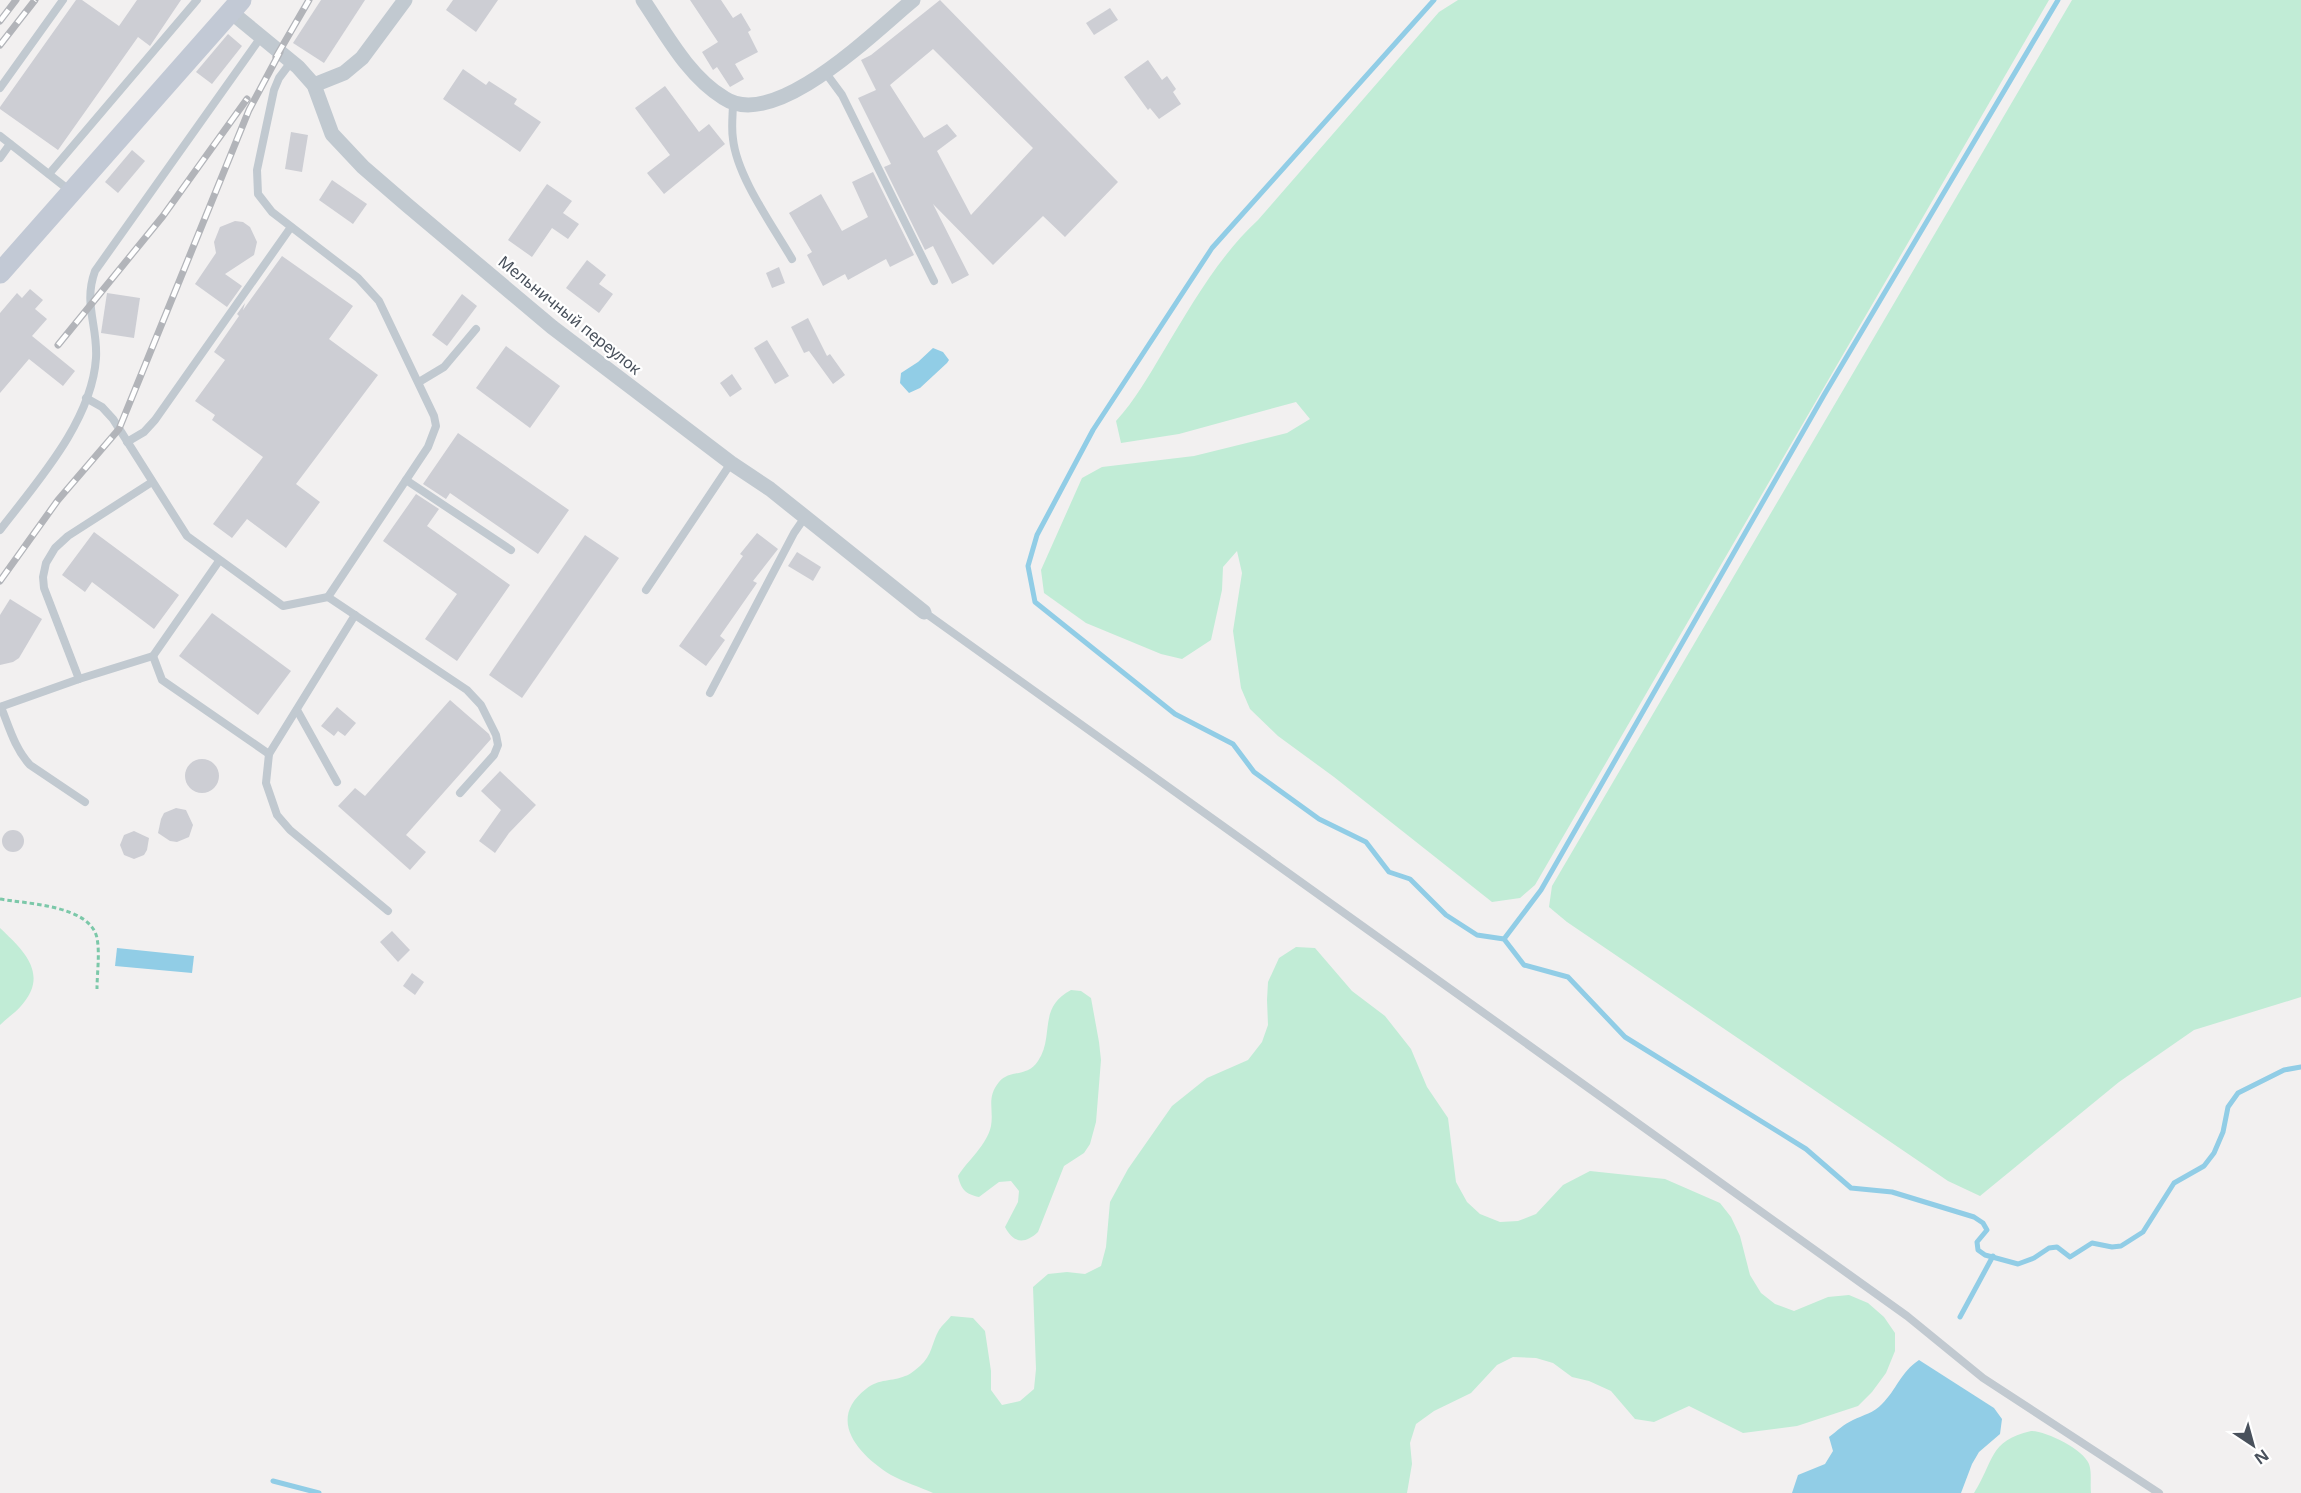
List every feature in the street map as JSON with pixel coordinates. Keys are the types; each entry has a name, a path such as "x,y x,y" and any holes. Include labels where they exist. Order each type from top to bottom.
{"street":[{"path":"314,86 344,73 362,58 405,0"},
{"path":"643,0 688,65 726,100 744,105 762,104 787,96 825,72 913,0"},
{"path":"0,273 236,6"},
{"name":"Мельничный переулок","path":"236,6 261,37 291,62 314,86 332,134 363,167 552,327 731,463 770,489 924,612"}],"lane":[{"path":"0,88 63,0"},
{"path":"49,174 197,0"},
{"path":"0,530 58,454 86,398 94,376 96,357 88,295 95,271 261,37"},
{"path":"291,62 279,78 274,90 256,182 258,194 264,204 358,278 372,292 384,310 431,407 436,426 428,447 328,597"},
{"path":"825,72 842,95 934,281"},
{"path":"733,102 732,138 736,156 743,173 792,259"},
{"path":"0,136 72,192"},
{"path":"0,158 10,144"},
{"path":"127,442 144,432 155,420 291,227"},
{"path":"419,382 444,367 476,329"},
{"path":"86,398 108,413 187,536 219,561 283,606 328,597 467,690 481,705 496,735 498,745 494,755 460,792"},
{"path":"646,590 731,463"},
{"path":"406,480 511,550"},
{"path":"78,679 44,588 43,577 46,562 55,548 68,536 152,482"},
{"path":"710,693 794,533 805,517"},
{"path":"85,802 30,765 13,738 1,707 78,679 153,656 219,561"},
{"path":"924,612 1907,1316 1983,1378 2159,1493"},
{"path":"355,615 269,754 266,783 277,815 305,844 388,911"},
{"path":"153,656 162,680 269,754"},
{"path":"297,710 337,782"}],"path":[{"path":"0,899 70,911 88,921 97,937 97,989"}],"green space":[{"path":"1458,0 2049,0 1535,885 1520,898 1492,902 1334,777 1278,736 1250,709 1241,688 1233,631 1242,573 1237,551 1223,567 1222,590 1211,640 1182,659 1161,654 1086,623 1044,593 1041,570 1082,478 1102,467 1194,456 1287,433 1310,419 1296,402 1179,434 1121,443 1116,421 1141,388 1195,300 1230,250 1439,12"},
{"path":"2072,0 2301,0 2301,997 2194,1030 2119,1082 1980,1196 1948,1181 1567,922 1549,907 1552,886"},
{"path":"0,928 17,945 30,963 33,983 21,1006 0,1025"},
{"path":"1296,947 1315,948 1352,991 1385,1016 1411,1049 1427,1087 1448,1118 1456,1182 1467,1202 1480,1214 1500,1222 1518,1221 1536,1214 1563,1185 1590,1171 1665,1179 1720,1203 1731,1217 1740,1236 1750,1275 1761,1293 1775,1304 1794,1311 1828,1297 1849,1295 1868,1303 1884,1317 1895,1333 1895,1351 1886,1373 1872,1392 1858,1406 1797,1426 1743,1433 1689,1406 1654,1422 1635,1419 1611,1391 1589,1381 1572,1377 1553,1363 1536,1358 1513,1357 1497,1365 1471,1393 1434,1411 1416,1424 1410,1443 1412,1464 1407,1493 933,1493 896,1478 879,1467 858,1447 852,1436 848,1425 849,1413 854,1401 871,1386 907,1375 920,1366 929,1353 939,1330 951,1316 973,1318 985,1331 991,1371 991,1390 1002,1405 1020,1401 1034,1389 1036,1369 1033,1287 1048,1274 1067,1272 1085,1274 1101,1266 1106,1247 1110,1202 1128,1169 1172,1106 1207,1078 1248,1060 1262,1042 1268,1025 1268,982 1279,958"},
{"path":"1071,990 1081,991 1091,998 1101,1060 1096,1122 1090,1144 1084,1153 1064,1166 1038,1232 1029,1239 1020,1240 1012,1237 1005,1227 1018,1202 1019,1191 1011,1181 999,1182 979,1197 964,1190 958,1176 989,1133 995,1088 1003,1078 1029,1070 1038,1061 1046,1042 1048,1023 1054,1005"},
{"path":"2031,1431 2046,1434 2063,1442 2085,1458 2090,1467 2091,1493 1974,1493 1999,1447 2017,1435"}],"water":[{"path":"933,348 943,352 949,360 920,388 909,393 900,383 901,373"},
{"path":"117,948 194,956 192,973 115,966"},
{"path":"1919,1360 1994,1408 2002,1419 2000,1434 1979,1452 1961,1493 1792,1493 1798,1475 1825,1464 1833,1451 1829,1437 1853,1420 1879,1407 1907,1370"}],"building":[{"path":"76,0 82,0 119,26 137,0 181,0 150,46 138,37 58,150 0,107"},
{"path":"321,0 365,0 324,63 293,43"},
{"path":"453,0 498,0 476,32 446,10"},
{"path":"690,0 721,0 733,18 741,13 751,30 748,32 758,52 735,64 744,79 730,87 717,67 713,70 702,52 718,42"},
{"path":"940,0 1118,182 1065,237 1043,216 993,265 933,204 969,275 952,284 933,246 925,250 884,167 891,164 858,98 876,90 861,60 871,55","holes":["933,49 1033,148 971,215 937,151 957,136 947,124 924,138 890,85"]},
{"path":"1110,8 1118,20 1094,35 1086,23"},
{"path":"228,34 242,46 212,84 196,72"},
{"path":"1148,60 1162,80 1167,76 1176,89 1173,92 1181,104 1159,119 1150,108 1148,110 1124,77"},
{"path":"463,69 486,85 489,81 517,99 514,104 541,122 520,152 443,99"},
{"path":"665,86 699,132 709,124 725,144 664,194 647,173 670,155 635,108"},
{"path":"291,132 308,135 302,172 285,169"},
{"path":"132,150 145,161 118,193 105,182"},
{"path":"873,172 914,255 890,267 886,259 848,280 845,274 823,286 807,255 812,252 789,213 821,194 842,231 868,217 852,182"},
{"path":"332,180 367,204 353,224 319,200"},
{"path":"547,184 572,201 563,213 579,224 568,239 552,228 532,257 508,240"},
{"path":"235,221 243,222 250,227 257,242 254,255 225,274 242,286 227,307 195,284 216,253 214,242 220,227"},
{"path":"282,256 353,306 329,339 378,375 296,484 320,502 286,548 247,519 232,538 213,524 263,457 212,420 215,415 195,401 225,360 214,352 239,316 237,314 245,303 243,310"},
{"path":"587,260 606,275 599,284 613,294 599,313 566,288"},
{"path":"779,267 785,283 772,288 766,273"},
{"path":"30,289 43,300 35,309 47,319 32,336 75,371 63,386 29,359 0,393 0,313 17,293 22,298"},
{"path":"107,293 140,298 134,338 101,333"},
{"path":"462,294 477,306 447,346 432,335"},
{"path":"808,318 827,356 830,354 845,375 833,384 809,351 804,353 791,327"},
{"path":"767,340 789,376 775,384 754,348"},
{"path":"506,346 560,386 530,428 476,388"},
{"path":"732,374 742,389 730,397 720,383"},
{"path":"458,433 569,510 538,554 450,493 446,499 423,484"},
{"path":"416,494 439,509 427,526 510,585 457,661 425,639 457,594 383,541"},
{"path":"94,532 179,595 154,629 92,582 85,592 62,575"},
{"path":"757,533 778,549 753,581 757,583 720,636 725,640 706,666 679,646 743,556 740,554"},
{"path":"585,535 619,558 522,698 489,675"},
{"path":"797,552 821,567 813,581 788,566"},
{"path":"10,599 42,619 19,658 0,665 0,615"},
{"path":"212,613 291,671 258,715 179,656"},
{"path":"450,700 489,734 491,739 406,835 426,852 410,870 338,806 355,788 365,796"},
{"path":"337,707 356,723 345,736 338,731 334,736 321,726"},
{"path":"202,759 214,764 219,776 214,788 202,793 190,788 185,776 190,764"},
{"path":"500,771 536,805 509,833 495,853 479,841 501,810 481,791"},
{"path":"176,808 186,810 193,825 189,837 177,842 170,841 158,833 164,813"},
{"path":"13,830 21,833 24,841 21,849 13,852 5,849 2,841 5,833"},
{"path":"134,831 149,838 144,855 134,859 124,855 120,845 124,835"},
{"path":"392,931 410,950 398,962 380,942"},
{"path":"412,973 424,982 415,995 403,986"}],"waterway":[{"path":"1434,0 1212,248 1093,430 1037,535 1028,566 1035,602 1175,714 1233,744 1254,772 1319,819 1366,842 1389,872 1410,879 1446,915 1477,935 1504,939 1524,965 1568,977 1625,1037 1806,1149 1851,1188 1892,1192 1974,1217 1983,1223 1987,1230 1977,1242 1978,1250 1985,1255 2018,1264 2034,1258 2049,1248 2057,1247 2070,1257 2092,1243 2112,1247 2121,1246 2143,1232 2174,1183 2204,1166 2214,1153 2223,1132 2228,1107 2238,1093 2284,1070 2301,1067"},
{"path":"1504,939 1541,890 1824,395 2058,0"},
{"path":"1960,1317 1993,1256"},
{"path":"273,1481 319,1493"}],"railway":[{"path":"0,21 16,0"},
{"path":"0,45 35,0"},
{"path":"276,57 309,0"},
{"path":"0,581 58,500 119,429 249,110 280,52"},
{"path":"58,345 163,216 247,99"}]}
